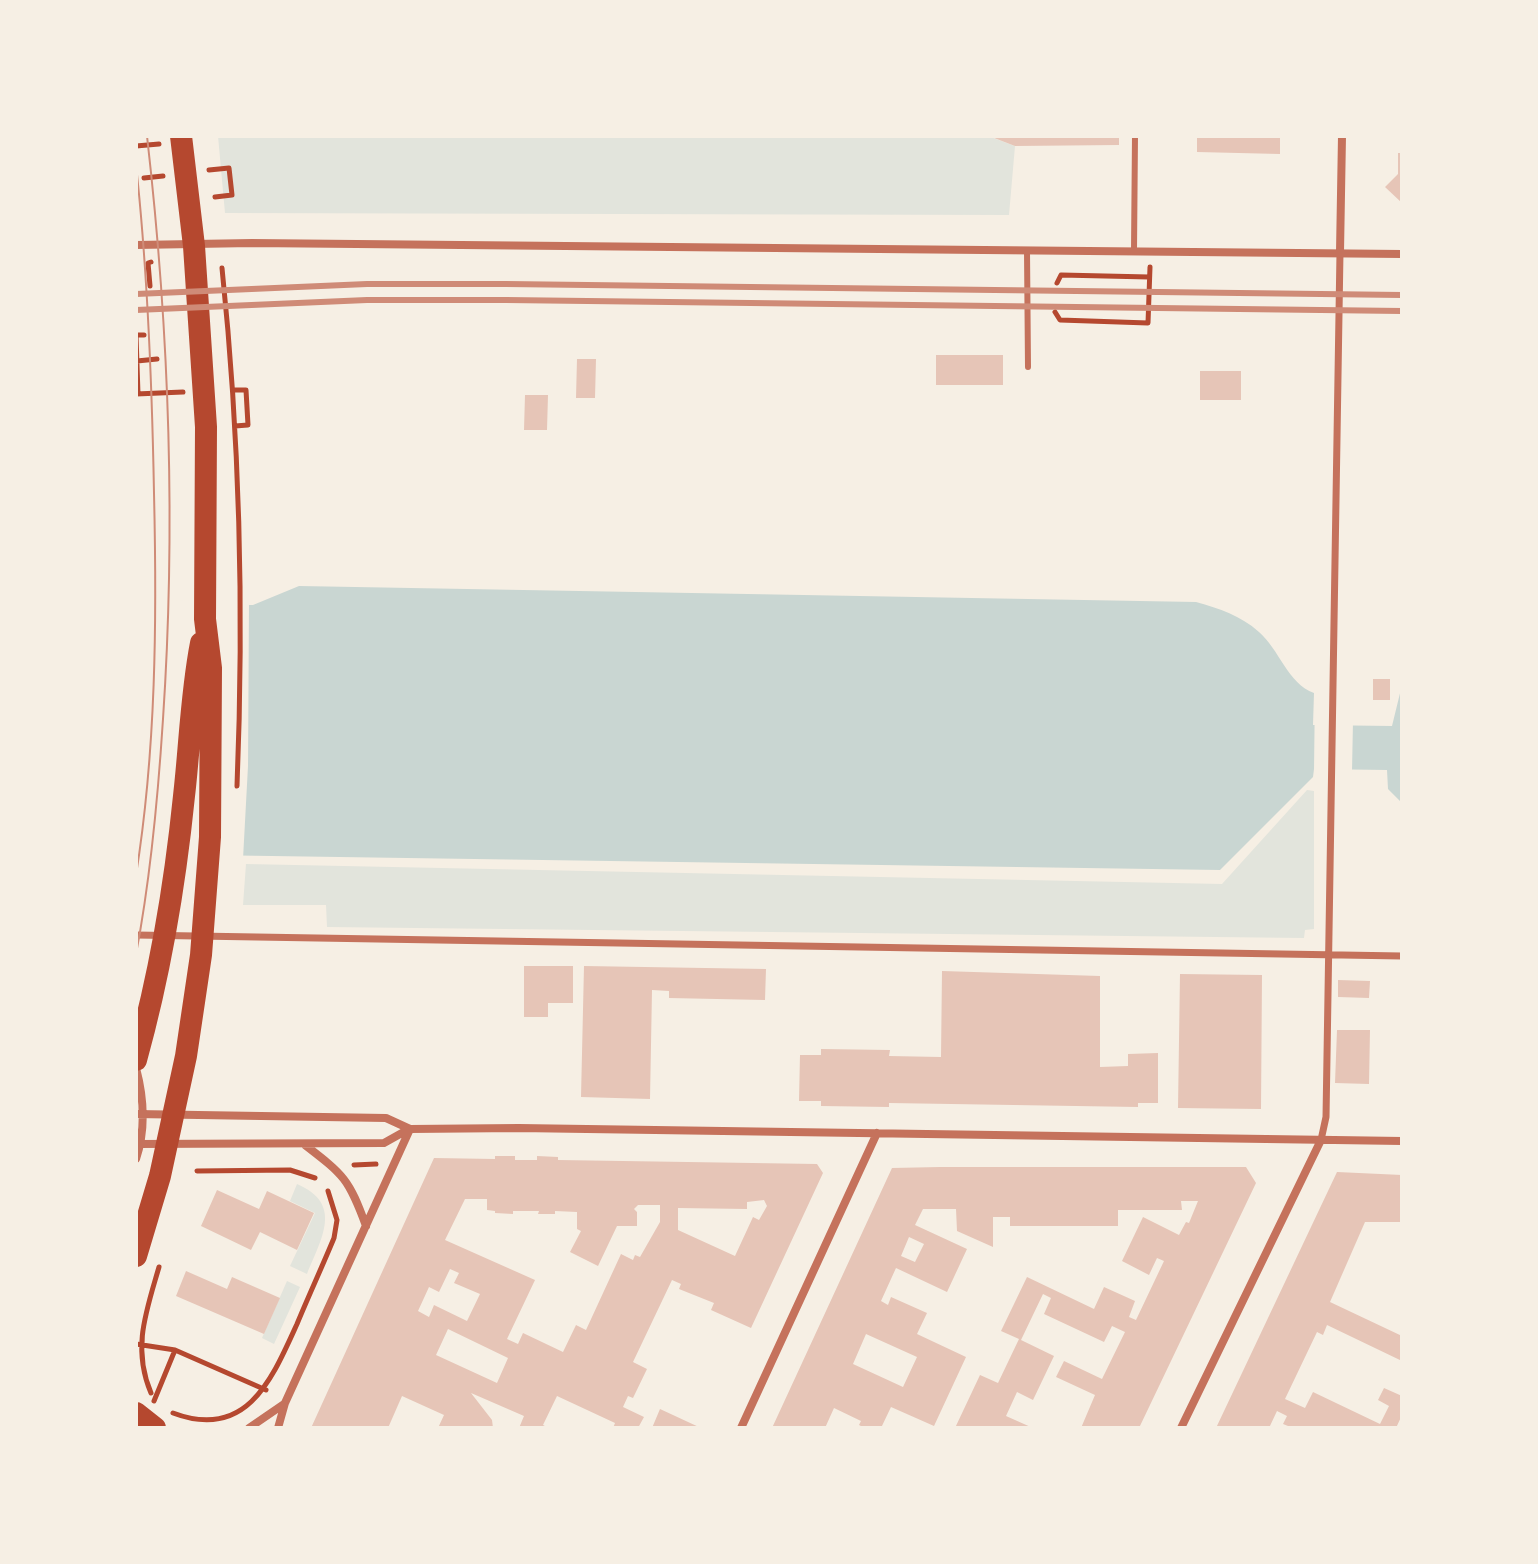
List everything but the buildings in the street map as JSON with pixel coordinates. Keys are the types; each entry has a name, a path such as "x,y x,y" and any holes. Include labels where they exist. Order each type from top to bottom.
{"highway":[{"path":"136,1256 160,1176 183,1071 201,955 210,837 211,668 205,619 206,411 194,246 171,140"},
{"path":"136,1060 166,928 184,795 192,690 205,619"}],"street":[{"path":"1181,1428 1321,1140 1326,1117 1342,136"},
{"path":"136,245 252,243 1402,254"},
{"path":"136,935 1402,956"},
{"path":"136,1068 142,1091 136,1159"},
{"path":"139,1114 386,1118 410,1129 1402,1141"},
{"path":"138,1143 384,1143 410,1129"},
{"path":"278,1428 285,1403 410,1129"},
{"path":"741,1428 877,1133"},
{"path":"305,1144 342,1174 354,1191 366,1226"},
{"path":"249,1428 285,1403"}],"lane":[{"path":"1134,250 1135,136"},
{"path":"1027,251 1028,367"}],"path":[{"path":"136,146 171,140"},
{"path":"215,197 232,195 229,168"},
{"path":"148,263 150,286"},
{"path":"1055,312 1060,320 1148,323 1149,277 1061,275 1057,283"},
{"path":"138,394 136,335 144,335"},
{"path":"136,361 157,359"},
{"path":"235,426 248,425 246,390"},
{"path":"173,1413 192,1420 210,1421 238,1411 265,1389 334,1238 337,1220 333,1199 327,1188 312,1176 290,1170 197,1171"},
{"path":"136,1344 175,1350 265,1389"},
{"path":"147,1417 175,1350"}],"shaded area":[{"path":"218,136 988,136 1015,146 1009,215 225,213"},
{"path":"299,586 1196,602 1237,617 1266,639 1297,682 1314,693 1313,725 1392,726 1402,685 1402,803 1388,789 1387,770 1314,769 1313,777 1220,870 136,854 136,604 253,605"},
{"path":"1307,790 1314,791 1314,929 1305,930 1304,938 327,927 326,905 243,905 246,864 1222,884"},
{"path":"297,1184 311,1192 325,1212 322,1235 307,1274 290,1266 315,1213 290,1201"},
{"path":"287,1281 300,1287 274,1344 262,1338"}],"pier":[{"path":"136,600 249,601 248,766 243,859 136,858"},
{"path":"1315,689 1318,693 1317,721 1353,721 1352,771 1333,773 1314,770"}],"tram line":[{"path":"136,954 150,866 159,778 169,573 165,354 147,136"},
{"path":"136,165 149,329 155,589 154,685 148,780 136,875"}],"railway":[{"path":"136,294 367,284 506,284 1402,295"},
{"path":"136,310 367,300 506,300 1402,311"}]}
